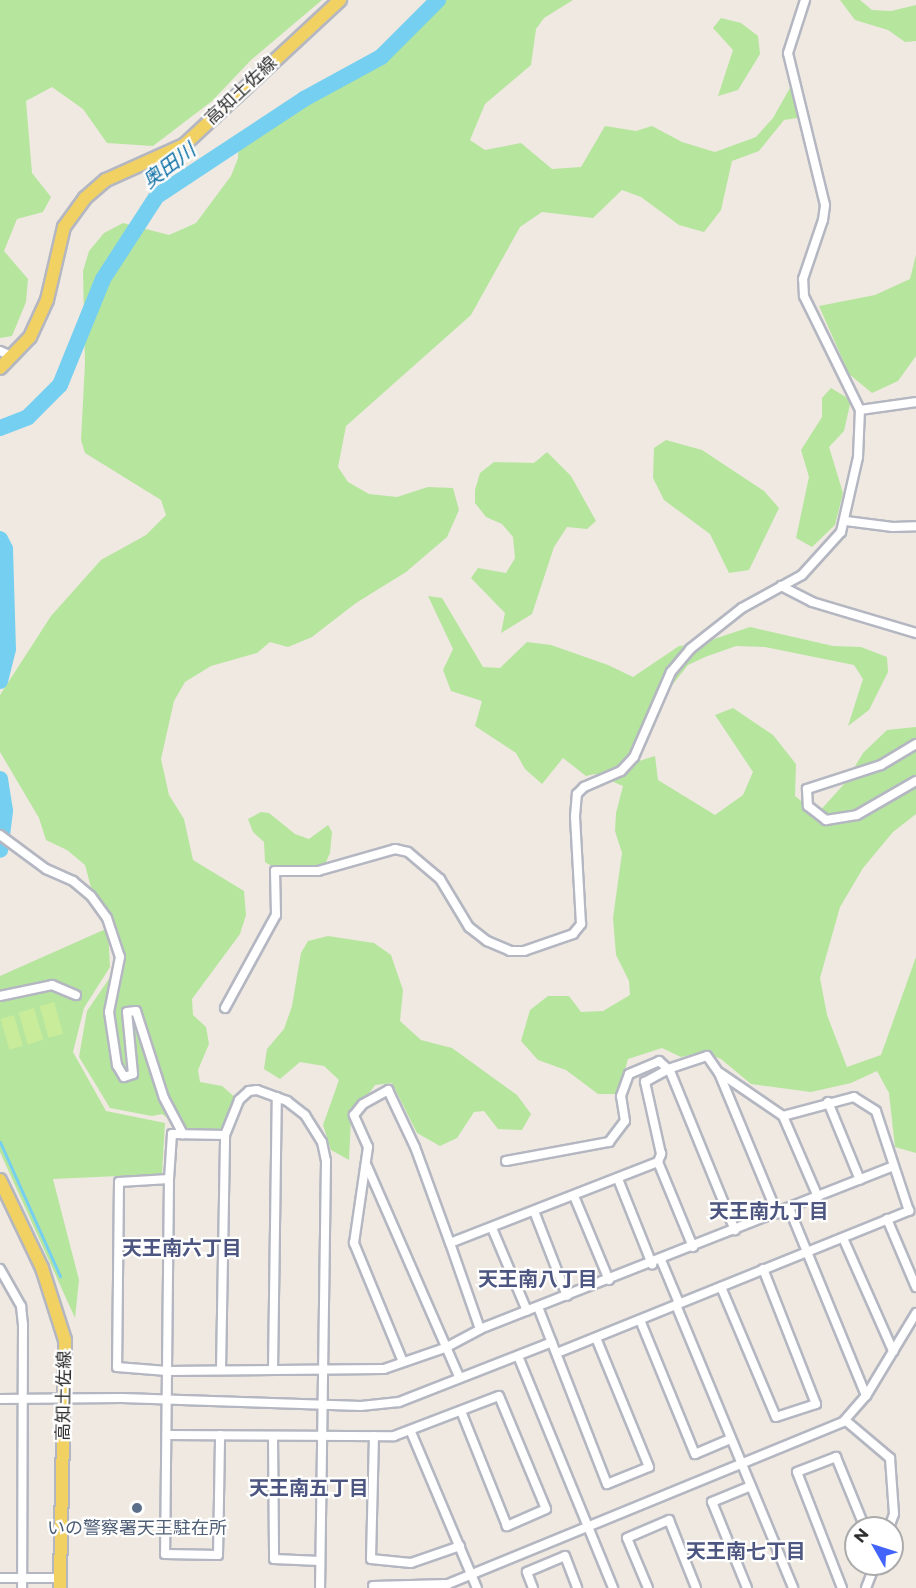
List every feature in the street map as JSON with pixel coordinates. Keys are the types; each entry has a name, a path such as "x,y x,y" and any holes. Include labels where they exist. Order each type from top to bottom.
{"main road":[{"name":"高知土佐線","path":"0,368 6,354 30,337 47,300 64,227 85,198 106,180 184,145 340,0"},
{"name":"高知土佐線","path":"0,1180 42,1268 65,1341 60,1583"}],"street":[{"path":"225,1008 276,915 275,871 318,872 395,849 408,852 440,879 469,927 487,941 510,951 524,951 573,934 580,924 575,816 577,794 621,771 634,757 671,672 690,649 714,627 781,586 821,558 846,521 858,457 860,410 804,296 803,279 825,205 788,53 805,0"},
{"path":"860,410 916,402"},
{"path":"846,521 893,527 916,526"},
{"path":"781,586 812,602 916,633"},
{"path":"916,744 881,765 807,789 808,806 826,820 857,815 916,781"},
{"path":"0,835 46,869 73,881 91,896 107,918 120,957 109,1012 117,1065 124,1077 133,1074 127,1012 136,1011 164,1098 183,1134"},
{"path":"0,996 52,985 76,995"},
{"path":"450,1243 658,1162 662,1154 645,1082 707,1056 719,1073 777,1213"},
{"path":"506,1161 609,1142 625,1121 621,1096 629,1074 658,1060 669,1070 735,1230"},
{"path":"719,1073 783,1116 818,1197"},
{"path":"403,1362 354,1243 368,1147 354,1115 363,1104 388,1090 415,1147 480,1329"},
{"path":"221,1370 225,1136 239,1100 249,1091 277,1097 313,1125 326,1161 324,1437 320,1588"},
{"path":"273,1370 277,1097"},
{"path":"557,1353 805,1251 909,1211 892,1166 876,1111 854,1097 828,1102 783,1116"},
{"path":"828,1102 860,1180"},
{"path":"220,1435 218,1555 165,1554 169,1179 172,1134 225,1136"},
{"path":"658,1162 693,1247"},
{"path":"366,1165 459,1377"},
{"path":"169,1179 119,1182 117,1367 167,1371 384,1369 445,1348 480,1329 652,1264 892,1166"},
{"path":"618,1179 652,1264"},
{"path":"574,1196 609,1280"},
{"path":"789,1208 866,1396"},
{"path":"534,1211 567,1296"},
{"path":"886,1219 916,1287"},
{"path":"492,1228 527,1311"},
{"path":"843,1238 893,1351"},
{"path":"662,1260 677,1304 793,1588"},
{"path":"0,1269 21,1306 24,1399 22,1588"},
{"path":"721,1287 776,1417 816,1404 764,1269"},
{"path":"538,1307 607,1484 650,1467 596,1338"},
{"path":"373,1586 436,1587 471,1575 846,1420 866,1396 916,1313"},
{"path":"640,1320 696,1454 731,1439"},
{"path":"0,1399 323,1404 399,1402 552,1341"},
{"path":"518,1356 613,1588"},
{"path":"166,1435 324,1437 374,1436 411,1432 499,1396 546,1509 507,1526 461,1412"},
{"path":"846,1420 890,1458 893,1516"},
{"path":"411,1432 477,1588"},
{"path":"273,1436 274,1559 320,1561"},
{"path":"374,1436 371,1559 411,1563 460,1546"},
{"path":"842,1588 797,1472 836,1457 860,1516"},
{"path":"747,1588 712,1502 751,1486"},
{"path":"648,1588 627,1538 669,1520 696,1588"},
{"path":"533,1588 527,1572 565,1556 577,1588"},
{"path":"0,1578 23,1578 60,1583"}],"green space":[{"path":"0,0 322,0 251,60 212,101 153,146 107,143 83,109 52,87 26,101 32,173 51,197 43,212 17,219 4,251 28,279 26,302 12,336 0,338"},
{"path":"427,0 573,0 544,18 536,29 531,65 485,104 470,140 485,150 521,143 552,169 581,167 605,126 636,131 652,126 682,142 715,152 756,137 773,118 791,86 798,107 797,118 784,120 759,151 732,161 721,210 704,232 679,225 641,197 622,190 593,218 542,212 520,227 471,315 346,426 338,467 348,482 369,494 397,497 428,487 453,488 459,510 447,537 406,572 356,603 312,637 288,647 270,642 257,653 211,666 185,682 174,701 161,759 169,795 184,819 193,860 244,891 246,915 240,934 192,999 193,1015 206,1027 209,1044 198,1070 200,1082 222,1086 237,1099 221,1131 185,1130 162,1114 152,1116 110,1108 79,1057 87,1011 113,973 121,950 114,928 97,910 85,865 67,850 46,840 39,818 0,752 0,695 51,616 101,560 146,535 166,515 161,500 85,453 81,440 85,363 83,271 89,251 104,233 123,223 169,235 196,223 231,176 238,158 239,136 315,93 366,70 398,43"},
{"path":"840,0 860,0 872,10 891,11 916,5 916,41 905,42 888,30 855,20"},
{"path":"721,18 741,23 758,36 760,54 738,90 718,96 733,50 713,28"},
{"path":"916,255 916,356 898,381 872,393 849,374 819,306 875,295 910,279"},
{"path":"831,388 851,400 844,431 829,447 843,493 835,525 812,547 796,538 809,477 801,450 822,417 822,398"},
{"path":"666,440 702,450 764,491 779,508 749,570 729,573 710,534 664,500 653,478 654,448"},
{"path":"547,452 571,476 596,521 587,529 567,527 554,547 532,614 501,633 505,613 471,578 478,568 506,573 515,558 513,537 502,524 486,517 475,503 475,490 480,473 494,462 534,463"},
{"path":"428,596 442,598 483,667 500,668 527,642 551,645 608,665 633,677 679,646 699,644 750,627 833,646 861,647 887,657 888,672 869,710 848,726 863,679 854,665 765,647 736,646 705,657 688,665 658,703 649,736 631,751 636,762 655,756 658,780 715,815 743,795 753,772 715,715 733,708 773,735 796,764 795,796 817,814 845,783 863,753 887,730 916,727 916,814 893,832 863,868 840,907 820,978 827,1015 847,1067 881,1055 916,957 916,1153 895,1147 889,1093 877,1071 851,1083 811,1092 751,1084 721,1059 704,1052 681,1057 662,1048 628,1059 618,1094 598,1094 566,1070 538,1060 521,1041 530,1010 548,996 569,996 581,1012 603,1011 630,995 629,981 616,955 613,918 622,853 615,831 616,813 623,786 595,774 586,776 563,758 542,784 525,769 516,753 475,726 482,701 451,691 443,670 453,649"},
{"path":"261,812 269,813 295,834 309,839 328,825 332,832 330,853 322,871 278,870 265,862 264,842 253,832 248,819"},
{"path":"108,928 110,967 84,1008 73,1052 106,1111 165,1123 162,1174 53,1179 79,1280 75,1318 0,1152 0,976"},
{"path":"328,936 374,943 391,955 403,990 400,1021 421,1040 452,1048 517,1095 531,1114 522,1130 498,1129 484,1111 474,1112 457,1138 440,1146 417,1133 392,1083 375,1085 351,1118 349,1160 331,1150 323,1125 339,1080 324,1066 300,1062 280,1079 264,1069 267,1049 284,1029 292,1006 301,953 308,941"},
{"path":"54,1002 63,1034 49,1038 40,1006"},
{"path":"34,1008 43,1040 28,1044 19,1012"},
{"path":"14,1015 23,1046 9,1050 1,1019"}],"waterway":[{"name":"奥田川","path":"0,428 28,417 60,385 103,279 157,196 304,99 381,57 438,0"},
{"name":"奥田川","path":"0,539 5,549 8,649 0,681"},
{"name":"奥田川","path":"0,779 5,811 0,850"},
{"path":"0,1142 60,1276"}],"place":[{"name":"いの警察署天王駐在所","path":"137,1508"}],"district":[{"name":"天王南九丁目","path":"769,1211"},
{"name":"天王南六丁目","path":"182,1248"},
{"name":"天王南八丁目","path":"538,1279"},
{"name":"天王南五丁目","path":"309,1488"},
{"name":"天王南七丁目","path":"746,1551"}]}
